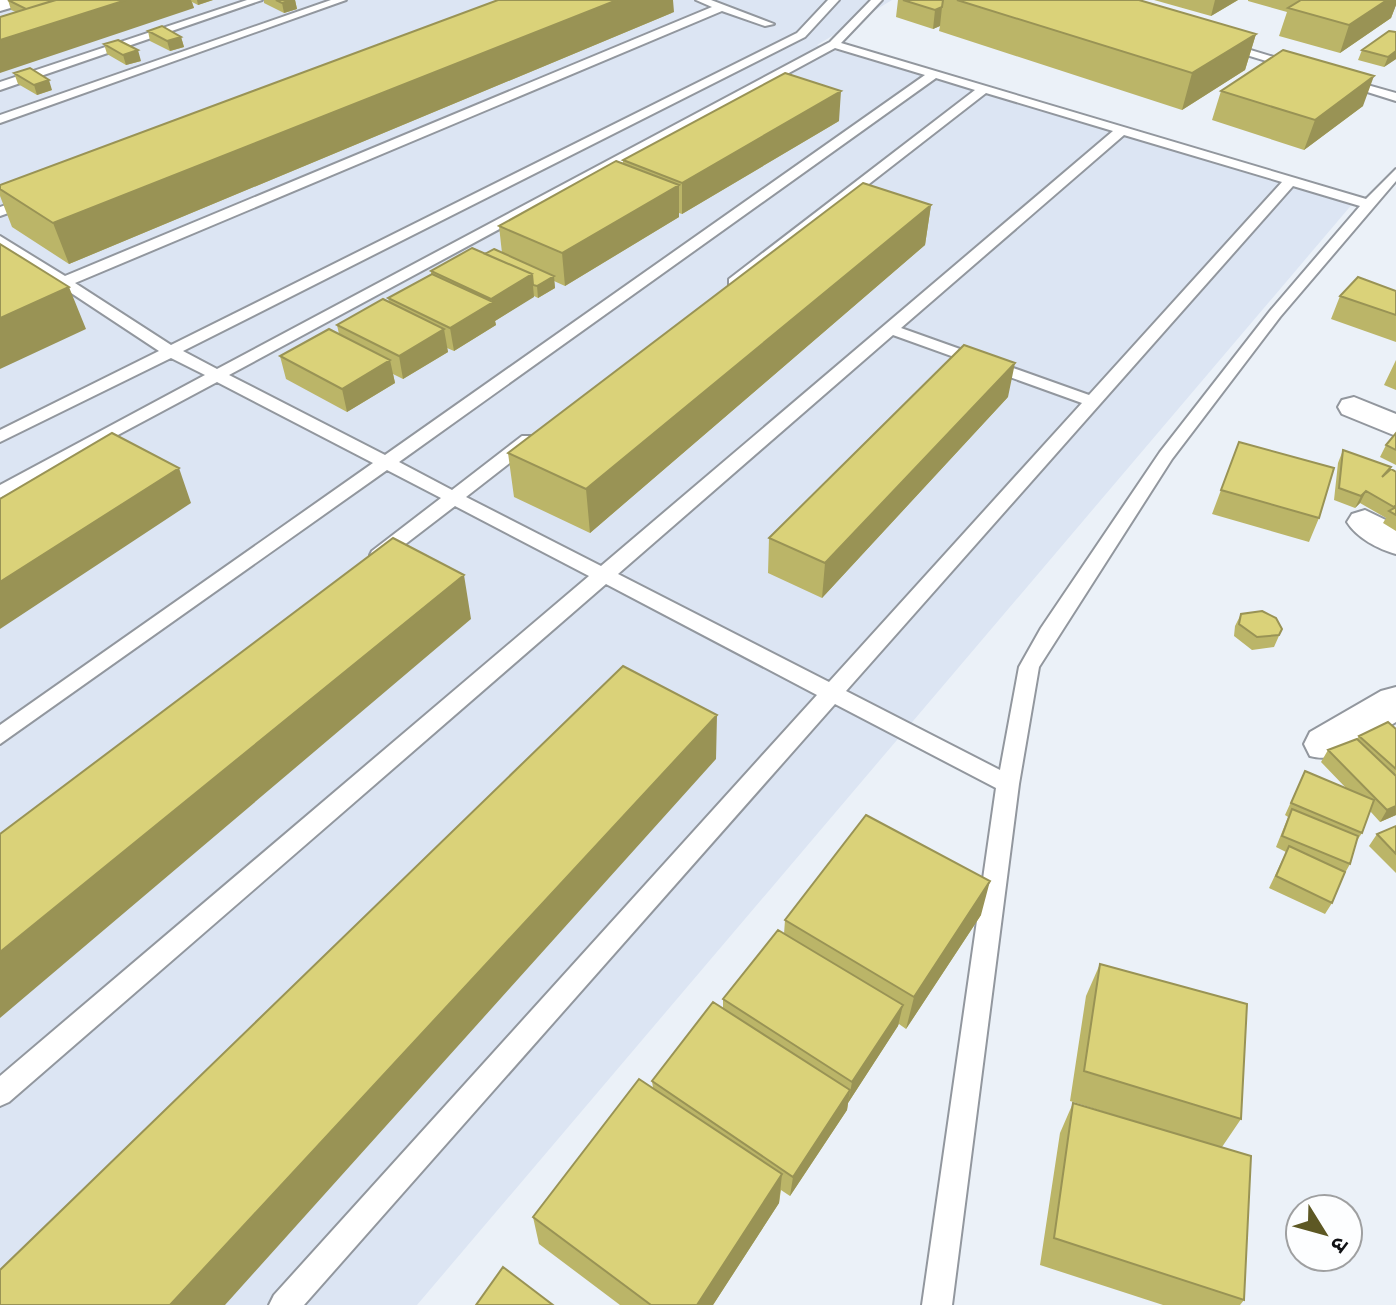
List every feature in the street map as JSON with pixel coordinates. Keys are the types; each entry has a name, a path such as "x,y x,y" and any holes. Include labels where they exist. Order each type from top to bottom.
{"street":[{"path":"0,5 17,0"},
{"path":"1354,407 1396,426"},
{"path":"1365,522 1396,542"},
{"path":"1325,744 1396,702"}],"lane":[{"path":"0,86 257,0"},
{"path":"0,119 341,0"},
{"path":"701,0 769,24"},
{"path":"0,437 168,350 801,35 834,0"},
{"path":"0,492 214,374 834,44 877,0"},
{"path":"64,282 722,7"},
{"path":"1204,40 1307,71"},
{"path":"834,44 1368,204"},
{"path":"0,736 934,74"},
{"path":"1337,79 1396,97"},
{"path":"719,293 984,89"},
{"path":"0,1093 1122,130"},
{"path":"937,1305 1008,784 1026,678 1048,633 1166,456 1275,314 1396,173"},
{"path":"284,1305 1290,181"},
{"path":"0,212 44,195"},
{"path":"0,240 168,350 1008,784"},
{"path":"890,329 1092,401"},
{"path":"365,566 542,430"}],"shaded area":[{"path":"0,0 892,0 817,45 1354,202 417,1305 0,1305"}],"building":[{"path":"8,0 56,0 26,9"},
{"path":"55,0 126,0 0,40 0,17"},
{"path":"498,0 617,0 53,223 0,189 0,185"},
{"path":"903,0 943,0 942,7 935,10"},
{"path":"957,0 1139,0 1256,34 1192,73"},
{"path":"1301,0 1387,0 1349,25 1288,8"},
{"path":"162,26 181,37 167,41 148,31"},
{"path":"1389,31 1396,32 1396,51 1388,57 1362,50"},
{"path":"118,40 138,50 123,55 104,44"},
{"path":"1283,50 1374,76 1315,120 1221,91"},
{"path":"30,68 49,80 34,85 14,73"},
{"path":"785,73 841,91 682,183 623,160"},
{"path":"616,161 679,185 562,253 499,226"},
{"path":"863,183 931,205 586,489 508,453"},
{"path":"0,244 69,287 0,318"},
{"path":"472,248 532,274 491,299 431,271"},
{"path":"494,249 554,276 537,286 533,285 532,274 485,254"},
{"path":"432,274 493,302 450,328 388,298"},
{"path":"1358,277 1396,291 1396,315 1340,296"},
{"path":"383,299 444,329 399,356 337,325"},
{"path":"329,329 390,360 342,389 280,356"},
{"path":"964,345 1015,363 825,563 769,538"},
{"path":"112,433 179,468 0,582 0,499"},
{"path":"1396,433 1396,450 1386,445"},
{"path":"1239,442 1334,468 1319,518 1221,490"},
{"path":"1343,450 1391,467 1382,477 1391,469 1396,472 1394,507 1366,491 1361,496 1339,488"},
{"path":"393,538 464,575 0,952 0,834"},
{"path":"1262,611 1276,618 1282,629 1279,635 1257,637 1239,624 1241,614"},
{"path":"623,666 717,715 170,1305 0,1305 0,1270"},
{"path":"1388,722 1396,729 1396,769 1359,736"},
{"path":"1357,739 1396,776 1396,806 1387,810 1328,750"},
{"path":"1305,771 1374,800 1362,833 1291,803"},
{"path":"1292,809 1358,836 1350,864 1282,836"},
{"path":"866,815 990,881 914,997 785,920"},
{"path":"1396,826 1396,854 1377,834"},
{"path":"1289,846 1345,872 1332,903 1276,876"},
{"path":"778,930 903,1005 852,1082 723,999"},
{"path":"1100,964 1247,1004 1241,1119 1084,1071"},
{"path":"713,1002 850,1090 793,1177 652,1081"},
{"path":"639,1079 782,1174 697,1305 651,1305 533,1217"},
{"path":"1073,1103 1251,1156 1244,1300 1054,1238"},
{"path":"503,1267 553,1305 476,1305"}]}
